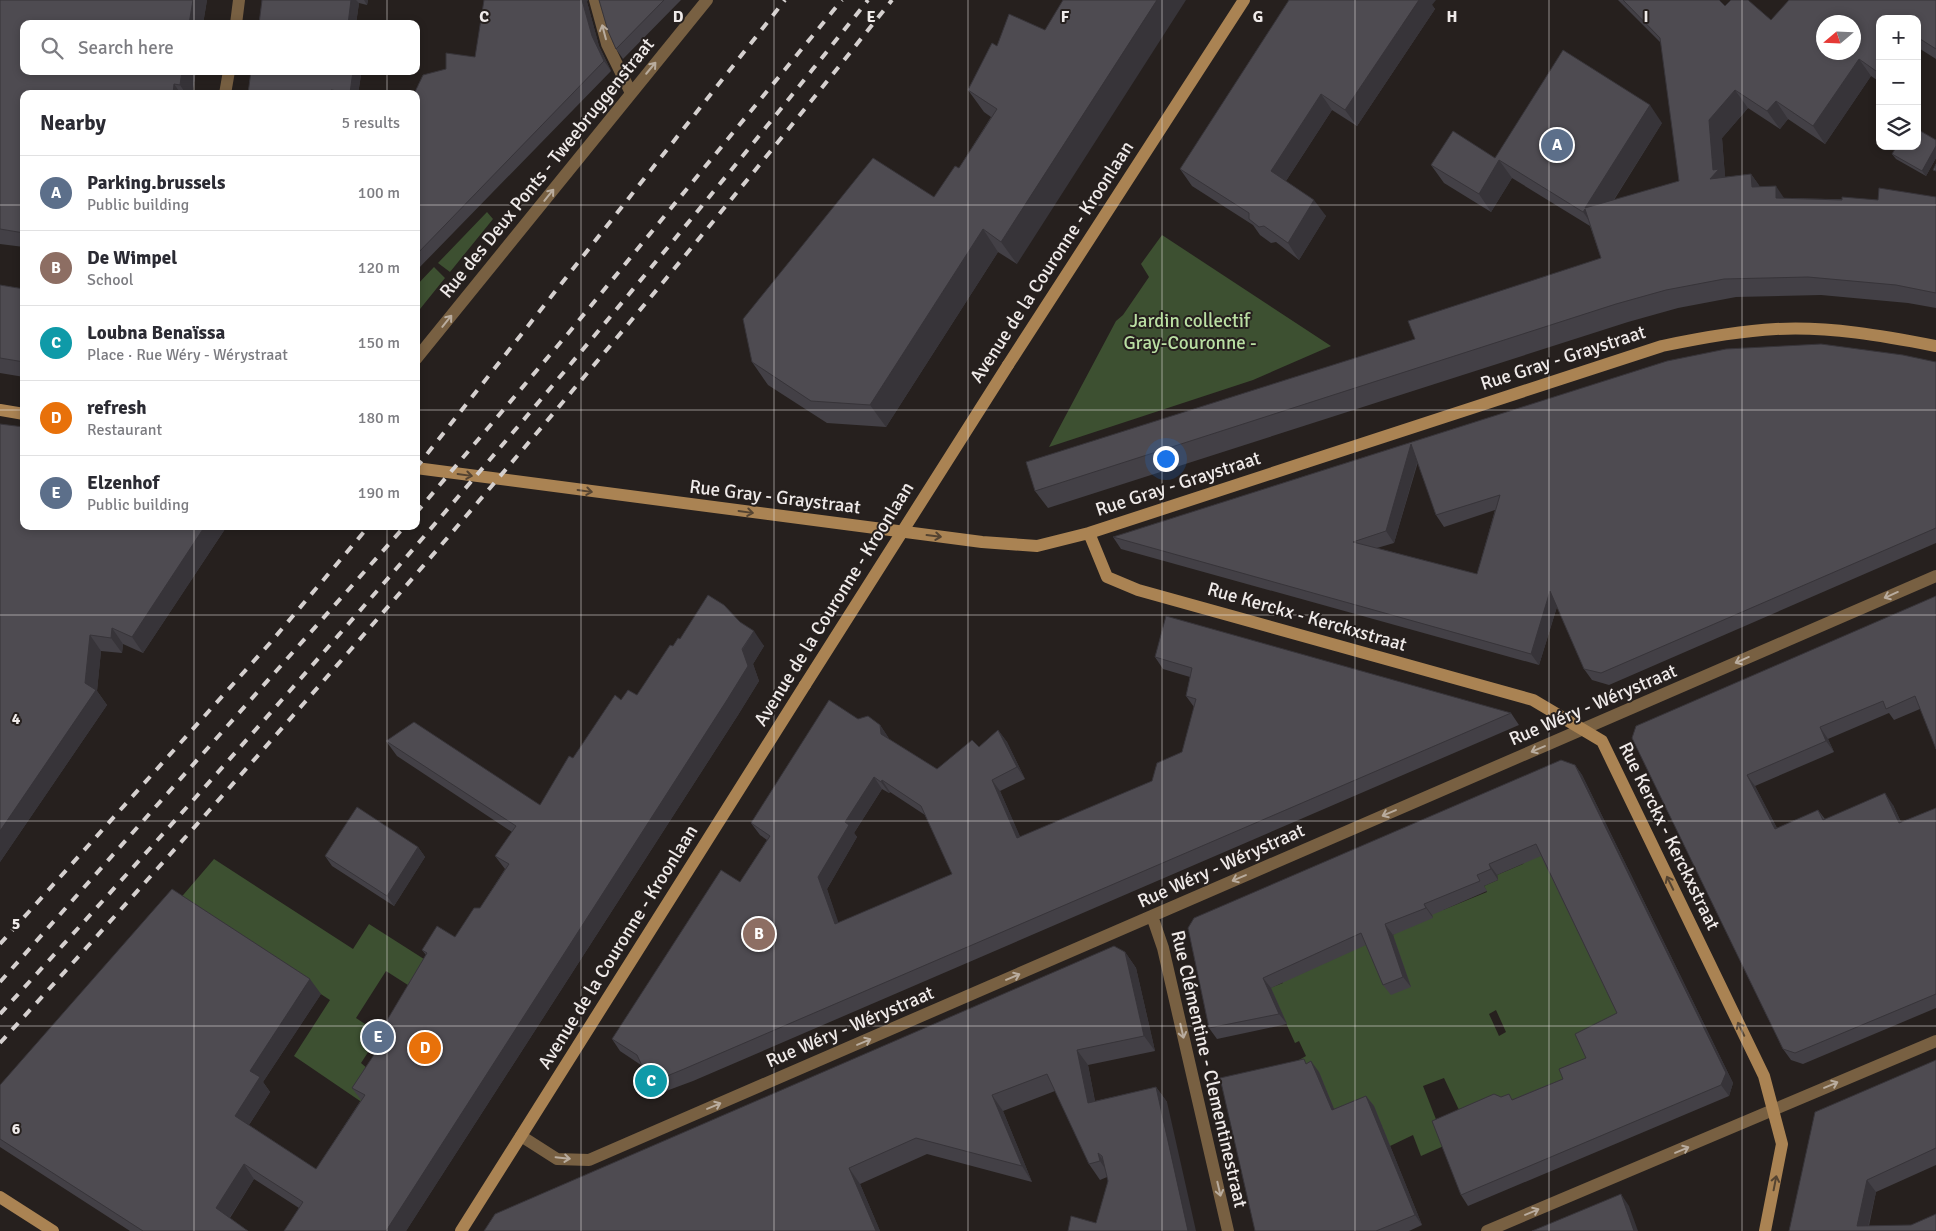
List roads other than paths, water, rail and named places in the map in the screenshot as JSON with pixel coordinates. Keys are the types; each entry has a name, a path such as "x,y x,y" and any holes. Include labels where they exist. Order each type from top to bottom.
{"street":[{"path":"237,20 240,0"},
{"path":"595,0 607,44 630,93"},
{"name":"Rue des Deux Ponts - Tweebruggenstraat","path":"420,355 707,0"},
{"name":"Avenue de la Couronne - Kroonlaan","path":"461,1231 1008,365 1244,0"},
{"path":"226,90 228,75"},
{"name":"Rue Gray - Graystraat","path":"420,469 982,542 1037,546 1089,533 1662,346 1719,334 1777,329 1841,331 1936,346"},
{"path":"0,410 20,413"},
{"name":"Rue Kerckx - Kerckxstraat","path":"1089,533 1107,577 1138,590 1533,700 1602,741 1764,1076 1782,1144 1765,1231"},
{"name":"Rue Wéry - Wérystraat","path":"521,1136 557,1159 589,1160 1936,576"},
{"name":"Rue Clémentine - Clementinestraat","path":"1152,916 1163,948 1228,1231"},
{"path":"1487,1231 1936,1040"},
{"path":"0,1197 53,1231"}],"railway":[{"path":"420,463 785,0"},
{"path":"420,508 571,330 842,0"},
{"path":"0,1014 223,766 443,515 658,260 868,0"},
{"path":"0,1043 229,788 455,529 676,267 892,0"},
{"path":"0,944 270,643 366,530"},
{"path":"0,982 401,530"}],"place":[{"name":"Parking.brussels","path":"1557,145"},
{"name":"De Wimpel","path":"759,934"},
{"name":"Elzenhof","path":"378,1037"},
{"name":"refresh","path":"425,1048"},
{"name":"Loubna Benaïssa","path":"651,1081"}],"park label":[{"name":"Jardin collectif Gray-Couronne -","path":"1190,332"}]}
